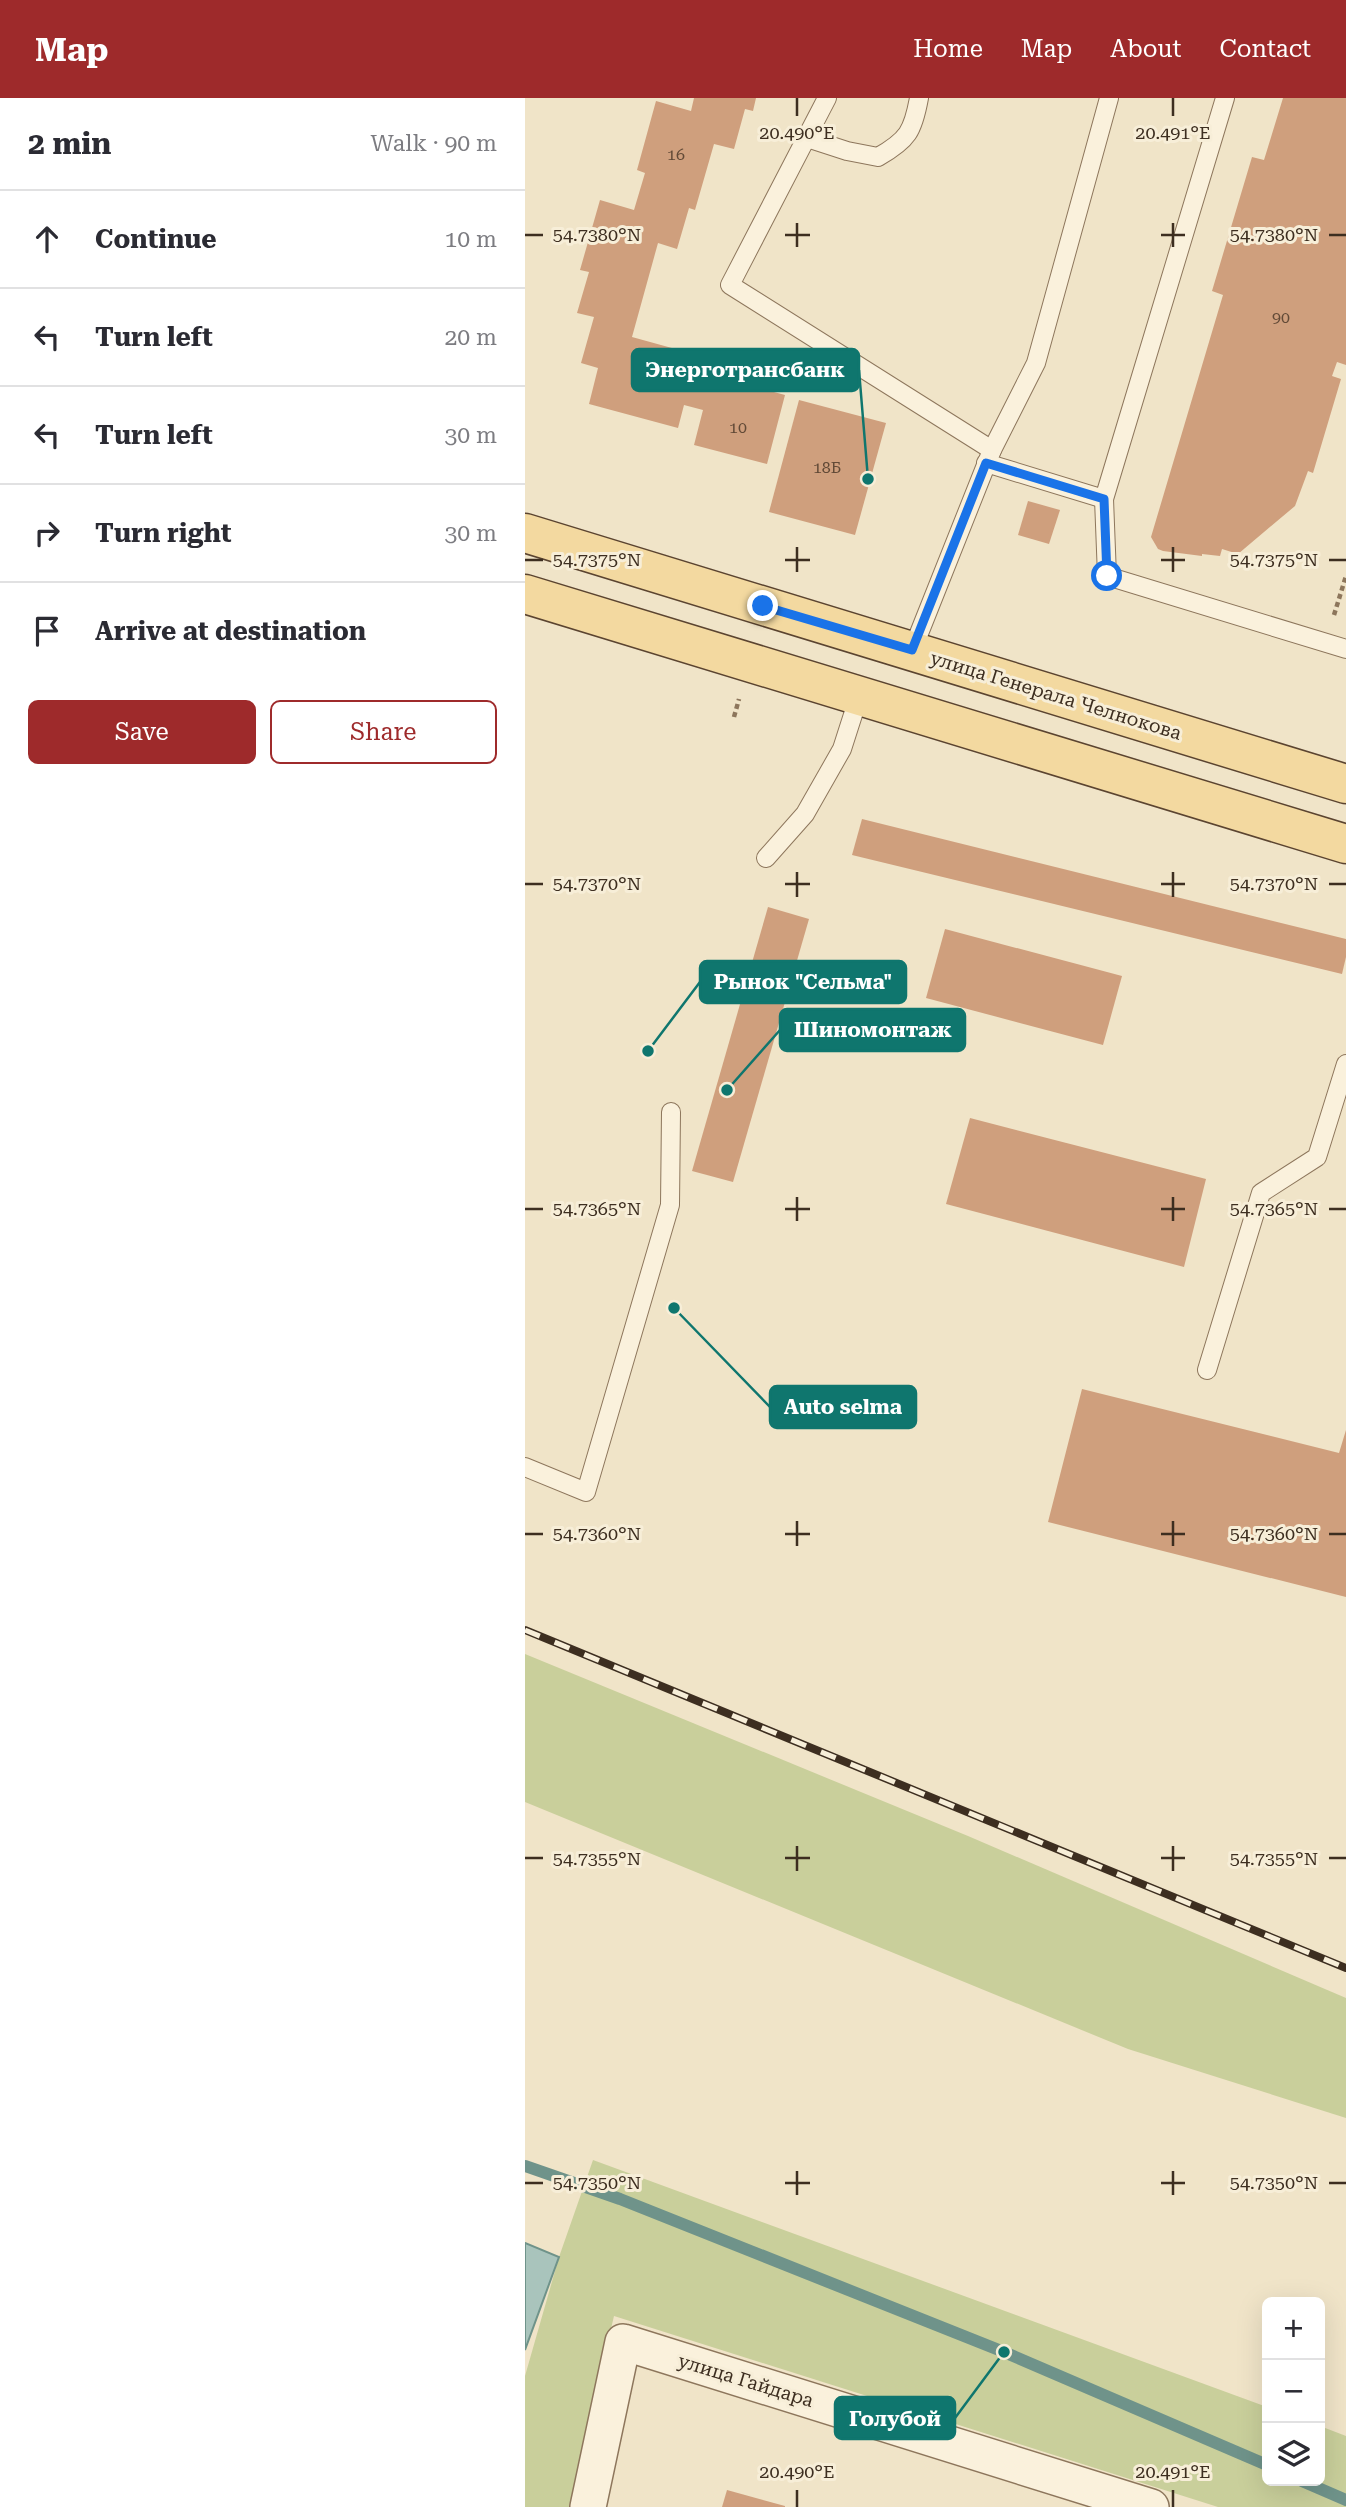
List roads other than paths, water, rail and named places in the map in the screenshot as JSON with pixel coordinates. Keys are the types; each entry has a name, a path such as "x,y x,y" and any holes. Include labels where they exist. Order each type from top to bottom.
{"main road":[{"name":"улица Генерала Челнокова","path":"525,533 1346,784"},
{"path":"525,594 1346,844"}],"street":[{"name":"улица Гайдара","path":"587,2507 623,2342 1151,2507"}],"lane":[{"path":"827,98 730,285 989,457 1104,499"},
{"path":"807,138 847,151 878,157 898,145 914,124 919,98"},
{"path":"912,650 989,457 1035,363 1109,98"},
{"path":"1225,98 1104,499 1107,576 1346,649"},
{"path":"766,858 805,814 842,749 859,696"},
{"path":"1207,1370 1261,1194 1317,1157 1346,1064"},
{"path":"525,1467 586,1492 670,1205 671,1112"}],"water":[{"path":"525,2243 559,2257 525,2350"}],"waterway":[{"path":"525,2166 620,2199 1004,2352 1262,2463"},
{"path":"1314,2486 1346,2500"}],"railway":[{"path":"525,1630 1346,1968"}],"place":[{"name":"Энерготрансбанк","path":"868,479"},
{"name":"Рынок \"Сельма\"","path":"648,1051"},
{"name":"Шиномонтаж","path":"727,1090"},
{"name":"Auto selma","path":"674,1308"},
{"name":"Голубой","path":"1004,2352"}]}
